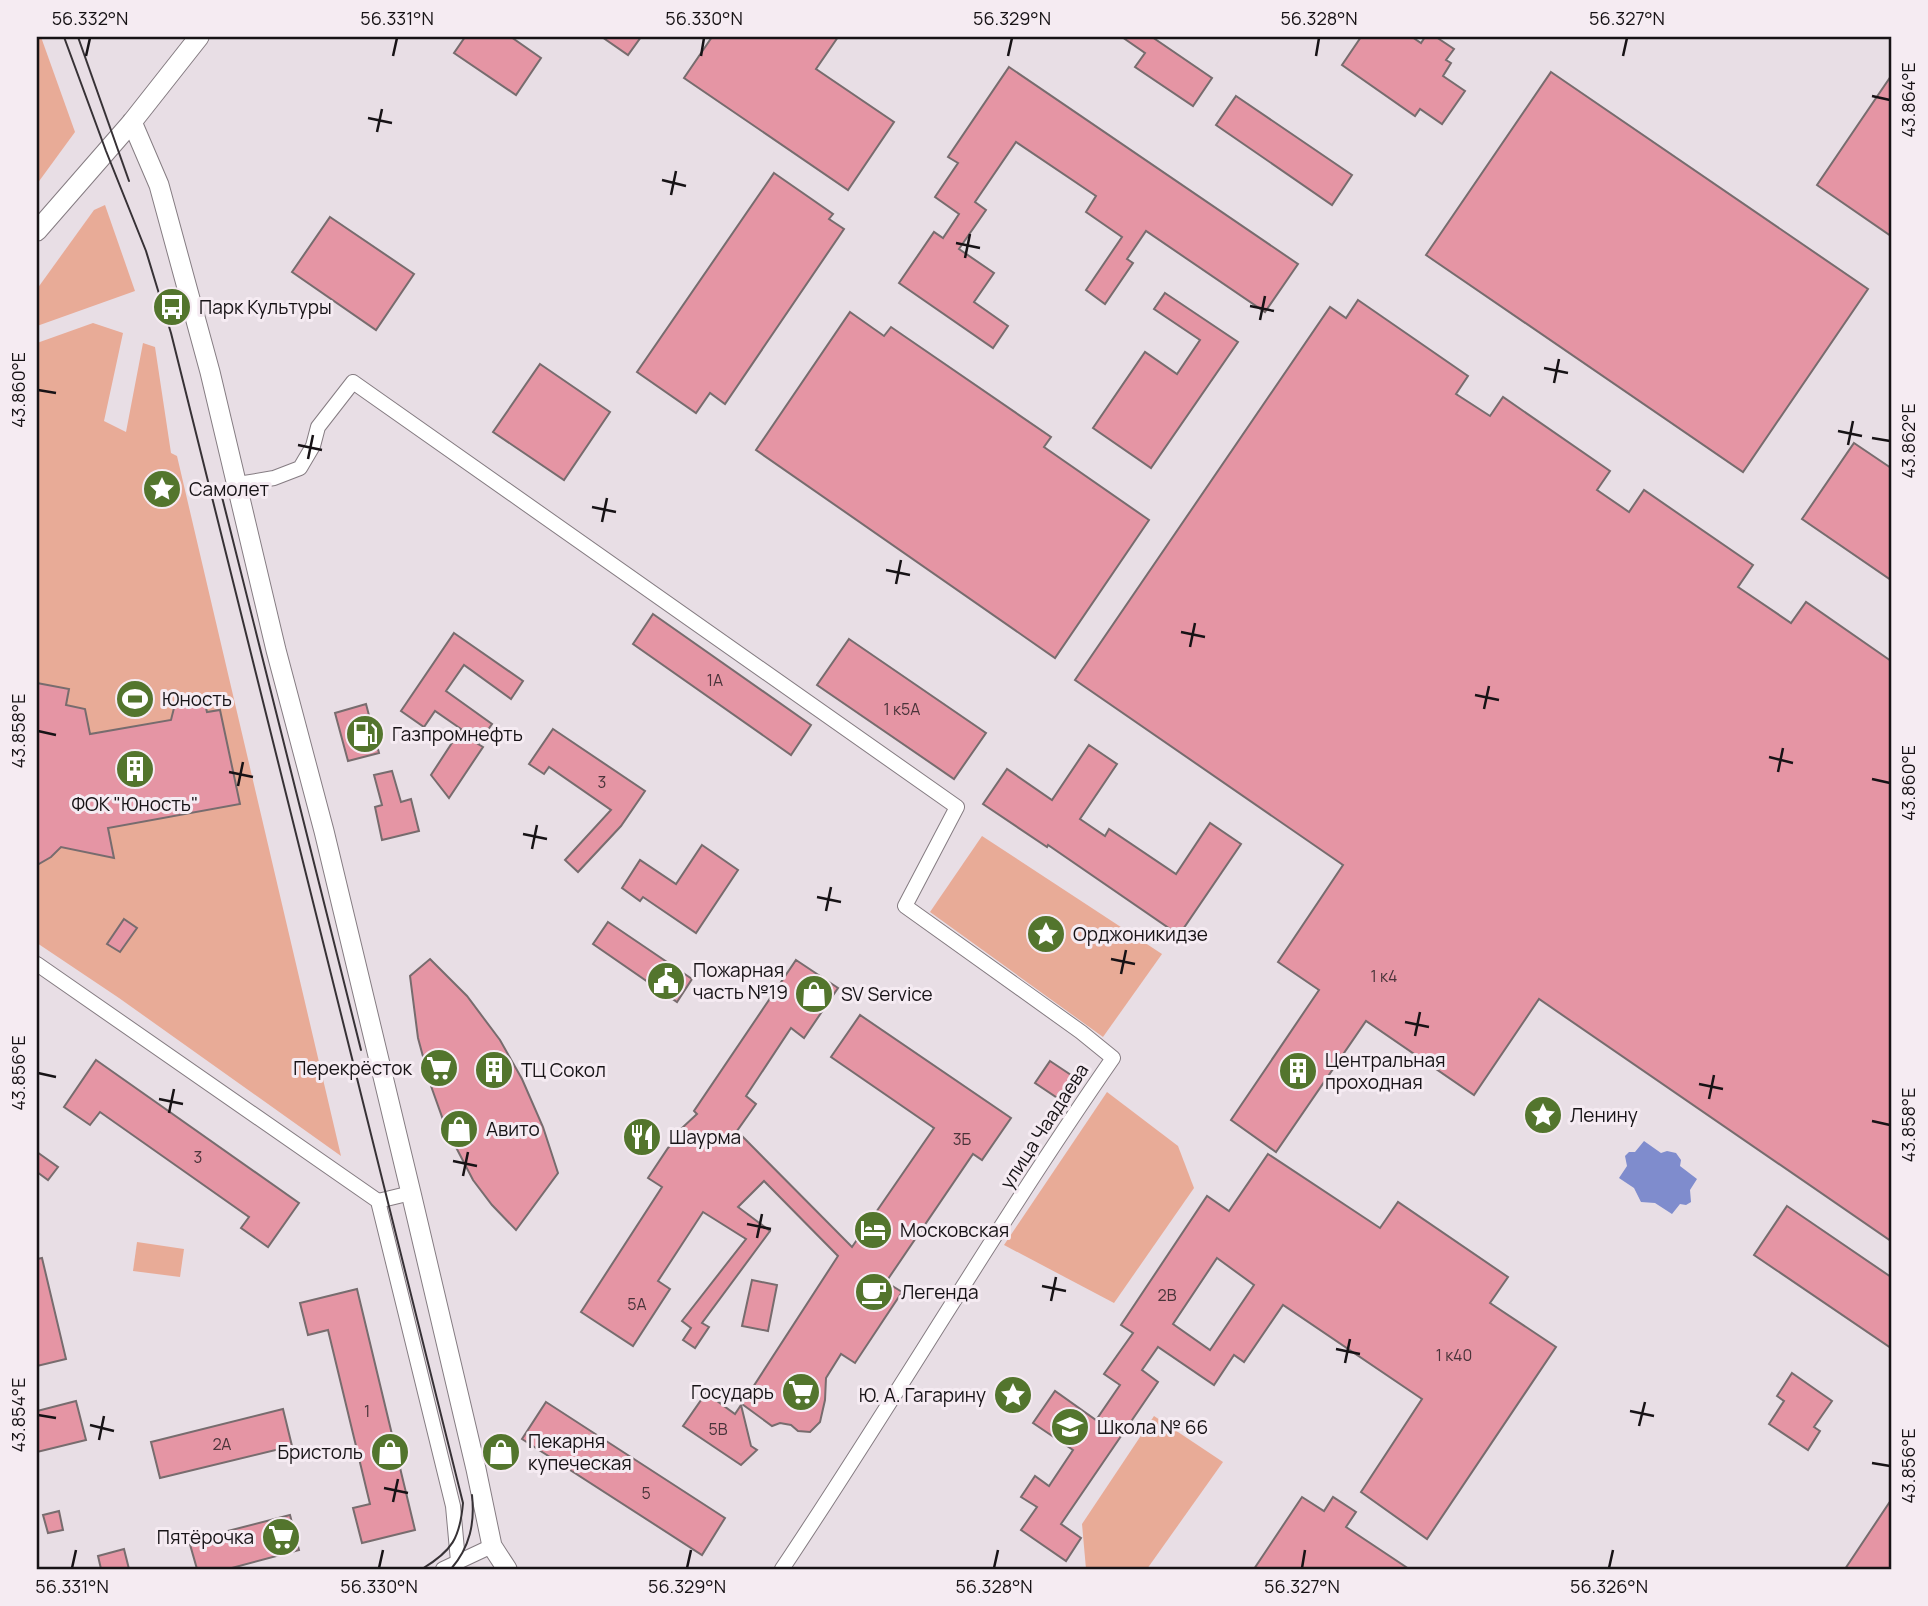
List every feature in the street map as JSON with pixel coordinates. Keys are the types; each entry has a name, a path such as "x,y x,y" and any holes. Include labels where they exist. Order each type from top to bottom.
{"street":[{"path":"37,231 132,122 199,37"},
{"path":"132,122 159,185 175,239 238,484 276,650 324,831 492,1546 508,1569"},
{"name":"улица Чаадаева","path":"238,484 274,478 300,468 313,446 318,427 353,383 957,807 905,906 1081,1032 1112,1058 782,1569"},
{"path":"37,964 378,1201 453,1506 458,1561"},
{"path":"378,1201 411,1193"},
{"path":"443,1569 492,1546"}],"shaded area":[{"path":"37,37 41,37 75,132 37,184"},
{"path":"105,205 135,291 37,326 37,289 94,210"},
{"name":"Юность","path":"93,323 123,333 104,421 126,432 143,343 155,347 171,453 177,456 341,1156 37,943 37,343"},
{"path":"982,836 1162,954 1103,1037 930,912"},
{"path":"1107,1092 1178,1146 1194,1188 1114,1303 1004,1245"},
{"path":"137,1242 184,1249 180,1277 133,1271"},
{"path":"1154,1416 1223,1462 1147,1569 1086,1569 1082,1524"}],"water":[{"path":"1644,1141 1661,1153 1676,1153 1681,1160 1680,1166 1697,1179 1690,1190 1691,1202 1680,1204 1672,1214 1655,1203 1641,1202 1634,1188 1619,1178 1627,1166 1625,1156 1629,1152 1635,1152"}],"building":[{"path":"465,37 511,37 541,58 516,95 454,53"},
{"path":"602,37 641,37 628,55"},
{"path":"712,37 838,37 816,69 894,122 848,190 684,78"},
{"path":"1122,37 1152,37 1212,78 1193,106 1135,67 1145,53"},
{"path":"1361,37 1412,37 1421,43 1425,37 1436,37 1454,49 1446,60 1451,63 1443,76 1465,91 1442,124 1420,109 1415,116 1342,65"},
{"path":"1009,67 1298,264 1265,312 1146,231 1127,259 1133,263 1105,304 1086,290 1122,237 1086,212 1096,196 1016,142 975,202 986,210 959,249 994,273 974,302 1008,326 993,348 899,283 934,232 943,238 959,214 935,197 958,163 948,157"},
{"path":"1551,72 1868,289 1743,472 1426,255"},
{"path":"1891,76 1891,236 1817,185"},
{"path":"1236,96 1352,175 1332,205 1216,125"},
{"path":"774,173 833,214 829,219 844,229 725,404 710,393 696,413 637,372"},
{"path":"330,217 414,274 376,330 292,272"},
{"path":"1165,293 1238,342 1151,468 1093,428 1145,352 1177,374 1200,340 1154,309"},
{"path":"1358,300 1468,376 1456,394 1490,416 1503,397 1610,471 1597,490 1629,512 1644,490 1753,565 1738,587 1791,623 1806,602 1891,661 1891,1241 1539,999 1474,1095 1366,1021 1276,1152 1231,1120 1319,990 1278,962 1343,865 1075,680 1330,307 1346,318"},
{"path":"850,312 884,336 891,327 1051,437 1044,447 1149,520 1055,658 756,450"},
{"path":"540,364 610,412 564,480 493,432"},
{"path":"1854,443 1891,468 1891,580 1802,519"},
{"path":"653,614 811,725 791,755 633,644"},
{"path":"454,633 523,681 511,699 464,665 446,691 492,724 478,744 483,747 449,798 431,775 461,729 435,711 424,727 401,711"},
{"path":"849,639 986,733 954,779 817,685"},
{"name":"ФОК \"Юность\"","path":"37,683 69,689 66,705 85,709 90,734 171,720 176,700 205,704 207,712 220,710 240,804 108,828 114,858 61,847 37,865"},
{"path":"366,704 379,753 348,761 335,713"},
{"path":"553,729 645,791 621,826 578,872 565,860 611,810 549,767 544,774 529,764"},
{"path":"1089,745 1117,764 1080,819 1105,836 1109,829 1176,874 1210,823 1241,844 1179,935 983,804 1007,769 1052,800"},
{"path":"392,771 401,802 411,799 419,831 382,840 375,807 382,805 374,775"},
{"path":"702,845 738,870 696,933 643,897 640,901 622,888 640,860 676,884"},
{"path":"124,919 137,928 120,952 107,944"},
{"path":"608,922 692,979 677,1002 593,944"},
{"path":"430,959 467,996 500,1040 522,1079 543,1127 558,1173 516,1230 473,1180 446,1128 431,1086 418,1038 410,976"},
{"path":"796,960 838,988 804,1038 791,1028 746,1096 756,1104 737,1131 852,1247 934,1128 831,1057 860,1015 1011,1118 982,1160 973,1154 886,1282 902,1292 855,1363 841,1354 826,1378 820,1422 810,1432 798,1431 791,1425 780,1423 772,1426 742,1404 838,1256 764,1181 738,1207 770,1231 702,1323 709,1327 695,1348 683,1340 691,1328 682,1321 746,1239 703,1212 658,1281 670,1289 633,1346 581,1312 662,1187 648,1178 668,1148 685,1131 682,1128 697,1114 694,1111"},
{"path":"96,1060 299,1203 268,1247 241,1228 249,1217 100,1112 90,1125 64,1107"},
{"path":"1050,1061 1074,1077 1059,1099 1035,1083"},
{"path":"37,1152 58,1167 48,1180 37,1172"},
{"path":"1268,1154 1380,1228 1398,1202 1508,1277 1490,1303 1556,1347 1427,1539 1361,1492 1422,1399 1283,1305 1244,1362 1234,1355 1214,1385 1158,1347 1142,1370 1158,1382 1061,1524 1081,1538 1066,1561 1021,1530 1037,1507 1021,1497 1035,1476 1049,1486 1073,1450 1033,1423 1055,1391 1096,1420 1120,1385 1104,1374 1133,1333 1121,1325 1207,1196 1229,1211","holes":["1217,1258 1254,1285 1210,1350 1173,1324"]},
{"path":"1787,1206 1891,1277 1891,1348 1754,1255"},
{"path":"42,1258 66,1359 37,1366 37,1259"},
{"path":"752,1280 777,1285 768,1331 742,1326"},
{"path":"357,1289 415,1530 362,1543 353,1508 370,1504 328,1330 308,1335 300,1303"},
{"path":"1792,1373 1832,1401 1814,1427 1820,1431 1808,1450 1769,1424 1784,1401 1777,1396"},
{"path":"706,1393 735,1414 741,1405 751,1446 757,1450 741,1465 683,1426"},
{"path":"76,1401 86,1440 37,1452 37,1411"},
{"path":"546,1402 725,1518 702,1555 522,1439"},
{"path":"283,1409 292,1446 160,1478 151,1442"},
{"path":"1302,1497 1324,1511 1333,1497 1356,1512 1346,1527 1409,1569 1254,1569"},
{"path":"1891,1500 1891,1569 1845,1569"},
{"path":"59,1511 63,1530 48,1533 43,1515"},
{"path":"290,1515 299,1550 228,1569 197,1569 189,1541"},
{"path":"124,1549 129,1569 101,1569 98,1556"}],"tram line":[{"path":"64,37 146,251 171,333 463,1503 460,1526 453,1542 441,1556 422,1569"},
{"path":"78,37 129,181"},
{"path":"221,493 361,1050"},
{"path":"451,1569 463,1552 470,1534 472,1495"}],"place":[{"name":"Парк Культуры","path":"172,307"},
{"name":"Самолет","path":"162,489"},
{"name":"Юность","path":"135,699"},
{"name":"Газпромнефть","path":"365,734"},
{"name":"ФОК \"Юность\"","path":"135,769"},
{"name":"Орджоникидзе","path":"1046,934"},
{"name":"Пожарная часть №19","path":"666,981"},
{"name":"SV Service","path":"814,994"},
{"name":"Перекрёсток","path":"439,1068"},
{"name":"ТЦ Сокол","path":"494,1070"},
{"name":"Центральная проходная","path":"1298,1071"},
{"name":"Ленину","path":"1543,1115"},
{"name":"Авито","path":"459,1129"},
{"name":"Шаурма","path":"642,1137"},
{"name":"Московская","path":"873,1230"},
{"name":"Легенда","path":"874,1292"},
{"name":"Государь","path":"801,1392"},
{"name":"Ю. А. Гагарину","path":"1013,1395"},
{"name":"Школа № 66","path":"1070,1427"},
{"name":"Бристоль","path":"390,1452"},
{"name":"Пекарня купеческая","path":"501,1452"},
{"name":"Пятёрочка","path":"281,1537"}]}
